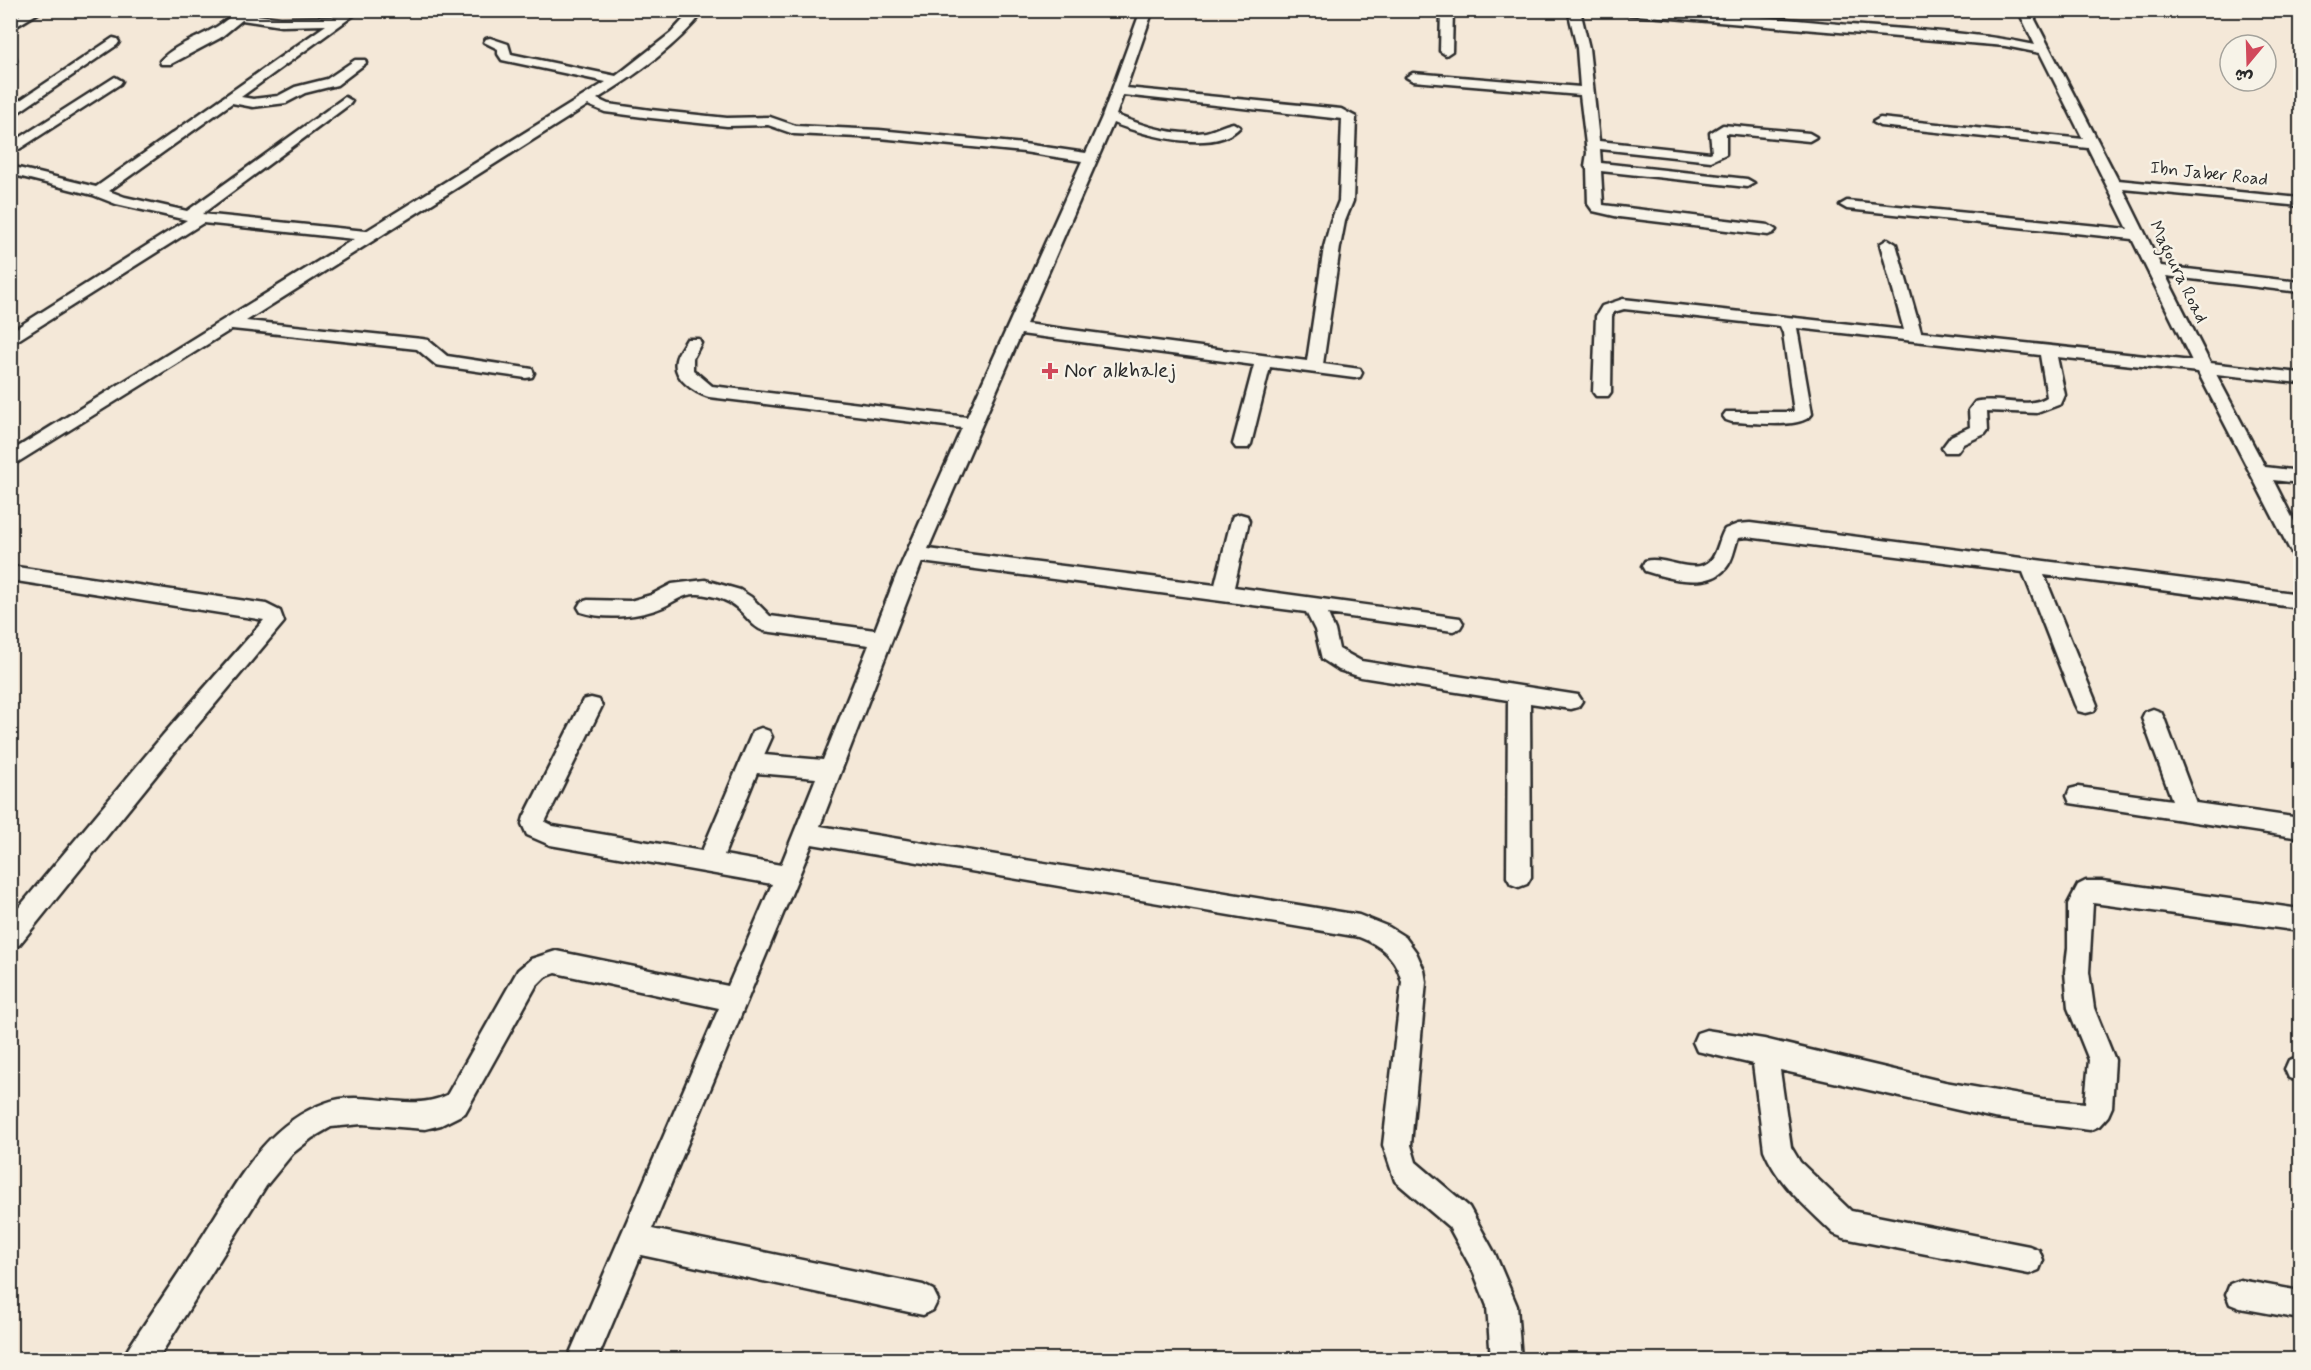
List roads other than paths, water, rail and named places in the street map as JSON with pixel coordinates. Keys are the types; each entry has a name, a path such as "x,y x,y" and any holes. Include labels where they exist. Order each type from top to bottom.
{"street":[{"path":"10,26 37,10"},
{"path":"98,192 355,10"},
{"path":"10,461 618,80 675,36 699,10"},
{"path":"582,1359 805,833 916,554 1109,117 1148,10"},
{"path":"1446,51 1447,10"},
{"path":"1574,10 1583,48 1593,144 1595,204 1604,211 1768,230"},
{"path":"1624,10 1955,37 2012,43 2043,50"},
{"name":"Magoura Road","path":"2024,10 2091,144 2114,184 2203,367 2301,550"},
{"path":"166,61 180,51 223,32 242,13 289,22 340,21"},
{"path":"10,114 113,42"},
{"path":"490,42 504,47 504,54 507,57 618,80"},
{"path":"230,99 266,104 281,100 300,90 332,82 360,63"},
{"path":"1413,77 1586,92"},
{"path":"10,151 115,81"},
{"path":"1118,91 1341,113 1349,117 1346,201 1338,220 1332,247 1314,368"},
{"path":"586,99 605,108 651,114 727,122 770,121 794,130 879,134 1024,148 1089,158"},
{"path":"10,340 194,217 345,101"},
{"path":"1109,117 1143,129 1178,135 1216,135 1233,128"},
{"path":"1880,122 2091,144"},
{"path":"1593,144 1712,157 1719,154 1717,133 1719,130 1809,137"},
{"path":"1592,166 1747,183"},
{"path":"10,170 98,192 121,201 194,217 372,236"},
{"name":"Ibn Jaber Road","path":"2114,184 2301,202"},
{"path":"1847,205 2138,235"},
{"path":"1888,244 1914,335"},
{"path":"2155,270 2301,288"},
{"path":"1602,392 1604,316 1613,306 1636,304 2301,378"},
{"path":"1732,416 1798,418 1803,414 1791,333 1786,322"},
{"path":"231,324 422,344 442,361 526,373"},
{"path":"1017,328 1354,373"},
{"path":"693,343 684,358 684,365 694,381 710,392 974,424"},
{"path":"1951,448 1957,440 1979,430 1978,410 1981,406 2030,409 2043,407 2055,400 2047,350"},
{"path":"1242,444 1263,361"},
{"path":"2260,473 2301,477"},
{"path":"1222,595 1240,521"},
{"path":"1652,566 1688,572 1712,569 1724,556 1731,534 1745,530 2301,601"},
{"path":"916,554 1314,607 1453,623"},
{"path":"2030,565 2086,705"},
{"path":"10,573 251,609 266,612 273,616 274,622 171,741 10,937"},
{"path":"588,607 630,608 657,601 672,591 705,587 733,595 744,602 764,622 881,639"},
{"path":"1314,607 1325,630 1329,653 1346,664 1360,669 1571,701"},
{"path":"1519,693 1519,877"},
{"path":"591,706 535,817 533,824 535,828 550,835 787,876"},
{"path":"2153,718 2188,812"},
{"path":"709,863 761,737"},
{"path":"751,763 830,770"},
{"path":"2078,796 2301,828"},
{"path":"805,833 1347,924 1384,935 1401,949 1412,966 1414,982 1397,1145 1400,1160 1413,1181 1459,1217 1485,1264 1502,1306 1506,1359"},
{"path":"1706,1042 1764,1052 1986,1104 2090,1117 2098,1107 2102,1060 2081,1008 2077,972 2080,948 2080,904 2086,892 2102,892 2301,920"},
{"path":"139,1359 251,1185 278,1149 299,1131 328,1114 350,1110 408,1118 441,1112 456,1104 527,978 546,963 556,962 735,999"},
{"path":"1764,1052 1778,1150 1790,1172 1844,1224 2029,1260"},
{"path":"633,1239 923,1300"},
{"path":"2240,1294 2301,1305"}],"place":[{"name":"Nor alkhalej","path":"1050,371"}]}
